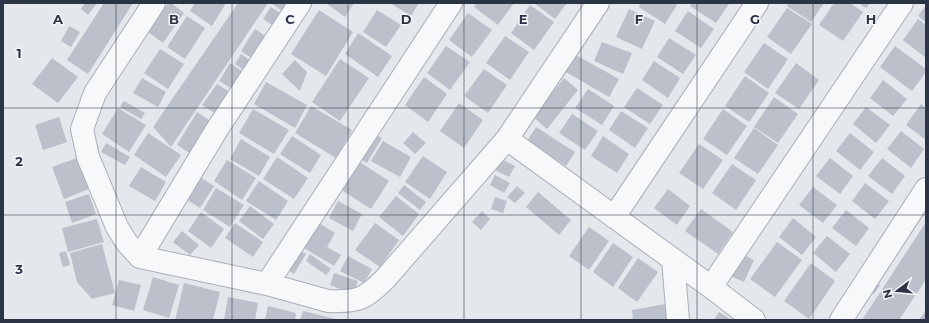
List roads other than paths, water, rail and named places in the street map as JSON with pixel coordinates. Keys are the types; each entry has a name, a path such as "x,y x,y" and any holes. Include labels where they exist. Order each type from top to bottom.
{"street":[{"path":"154,3 95,93 82,130 88,158 117,227 127,243 140,257 267,284 328,301 349,301 367,296 385,279 507,139 598,3"},
{"path":"140,257 216,131 300,3"},
{"path":"267,284 451,3"},
{"path":"614,217 756,3"},
{"path":"711,287 902,3"},
{"path":"507,139 711,287 754,320"},
{"path":"841,320 926,189"},
{"path":"673,260 678,320"}]}
